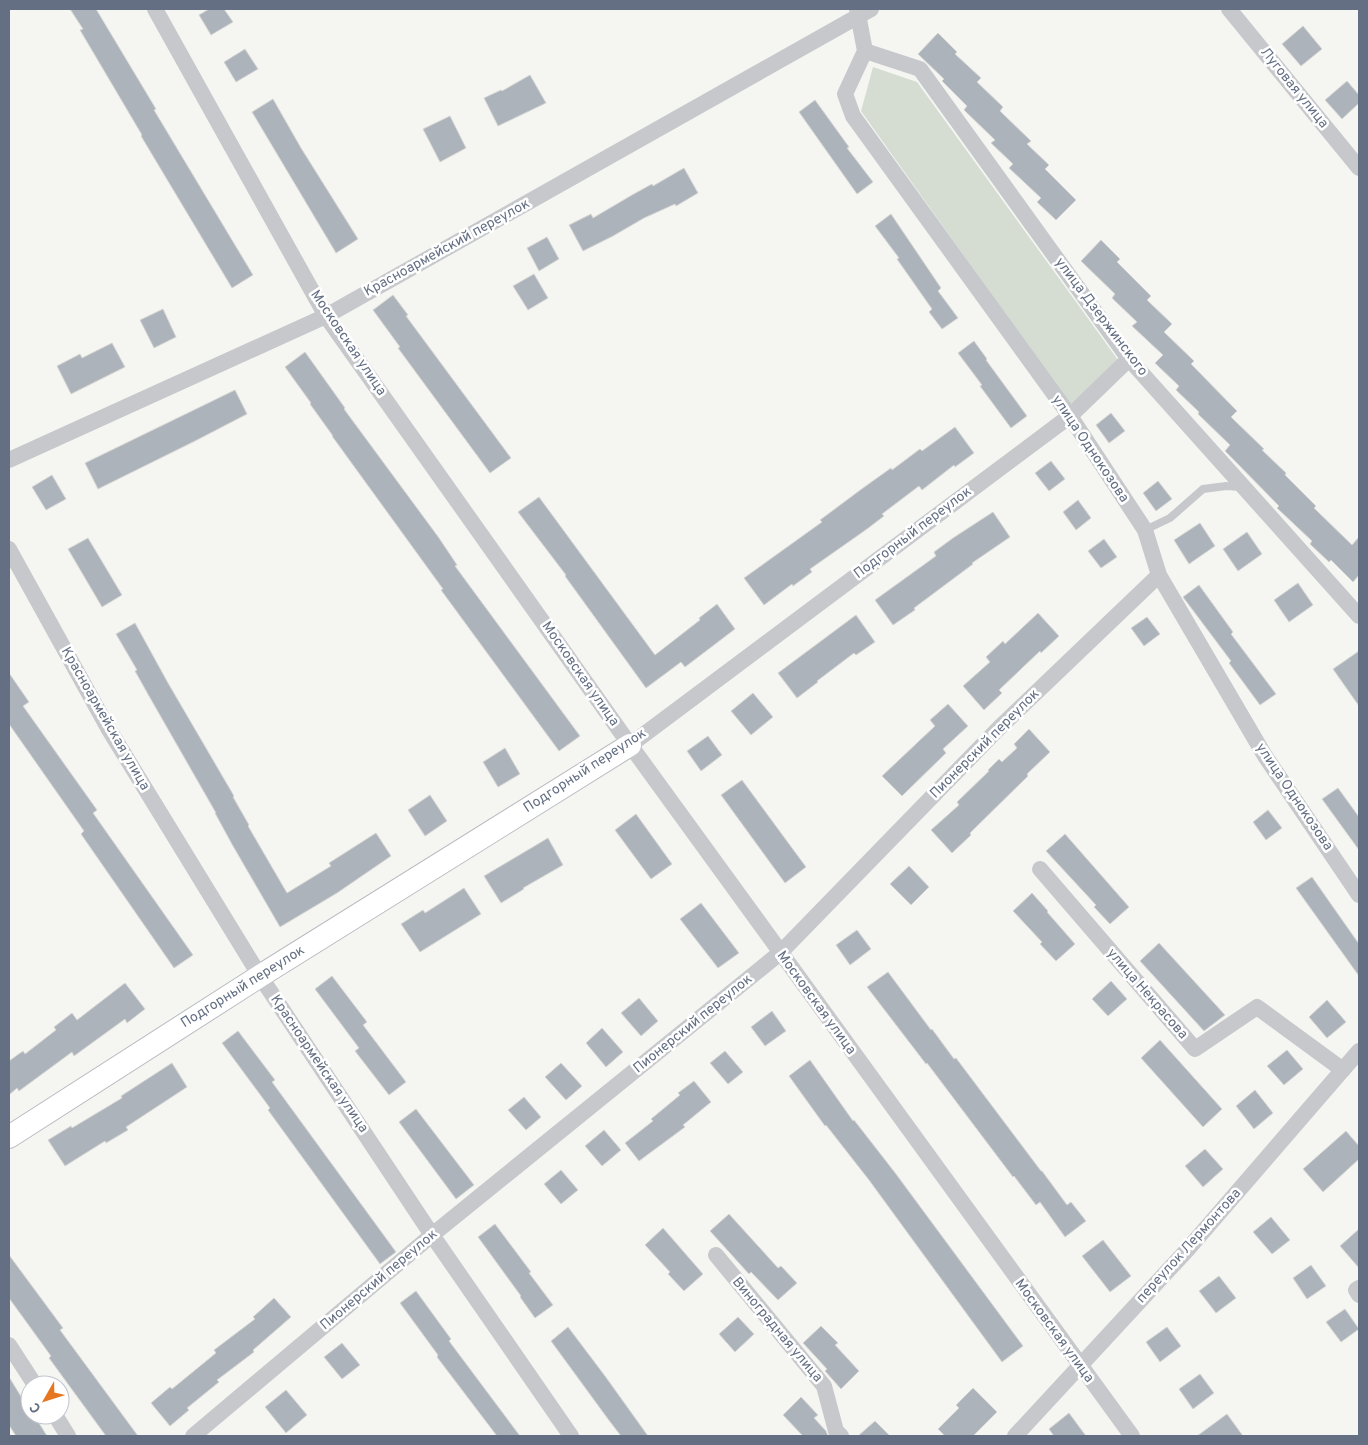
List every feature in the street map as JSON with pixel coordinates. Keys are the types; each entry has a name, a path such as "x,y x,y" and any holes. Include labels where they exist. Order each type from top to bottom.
{"main road":[{"name":"Подгорный переулок","path":"9,1137 260,976 630,744"}],"street":[{"name":"Московская улица","path":"154,9 326,316 780,953 1079,1366 1132,1436"},
{"name":"Луговая улица","path":"1229,9 1359,168"},
{"name":"Красноармейский переулок","path":"9,460 326,316 862,11"},
{"path":"862,11 865,51"},
{"name":"улица Дзержинского","path":"865,51 920,69 1129,359 1359,616"},
{"name":"улица Однокозова","path":"865,51 845,94 853,116 1070,416 1145,530 1159,575 1265,756 1359,895"},
{"name":"Подгорный переулок","path":"630,744 1070,416 1129,359"},
{"name":"Красноармейская улица","path":"9,549 108,728 260,976 432,1236 572,1436"},
{"name":"Пионерский переулок","path":"193,1436 432,1236 780,953 999,728 1159,575"},
{"name":"улица Некрасова","path":"1040,869 1195,1049 1257,1007 1343,1070"},
{"name":"переулок Лермонтова","path":"1015,1436 1188,1249 1359,1051"},
{"name":"Виноградная улица","path":"716,1255 824,1386 836,1431 841,1436"},
{"path":"1359,1288 1356,1290 1359,1295"},
{"path":"9,1345 28,1375"},
{"path":"61,1425 68,1436"}],"lane":[{"path":"1145,530 1170,518 1203,489 1226,486 1244,487"}],"shaded area":[{"path":"873,67 917,82 1118,360 1070,405 861,111"}],"building":[{"path":"70,9 96,9 253,275 232,288 141,136 80,30 83,29"},
{"path":"209,9 224,9 233,22 211,35 199,15"},
{"path":"1303,26 1322,49 1301,66 1282,44"},
{"path":"938,33 957,52 955,54 981,78 977,82 1003,107 1000,111 1031,141 1027,144 1049,165 1045,169 1076,200 1056,220 1037,202 1041,198 1009,168 1013,164 991,143 995,140 964,110 967,106 942,81 944,79 918,54"},
{"path":"245,49 258,69 236,82 224,62"},
{"path":"530,75 546,103 498,126 484,98 502,91"},
{"path":"1347,81 1359,95 1359,103 1342,119 1325,100"},
{"path":"273,99 358,239 336,253 252,112"},
{"path":"815,100 849,147 847,148 873,182 857,194 799,112"},
{"path":"450,116 466,148 440,162 423,129"},
{"path":"684,168 698,193 676,206 675,204 644,218 583,251 569,225 591,214 593,218"},
{"path":"891,214 941,288 938,291 958,318 942,329 929,312 932,309 897,259 899,258 875,226"},
{"path":"547,237 559,259 539,271 527,248"},
{"path":"1101,240 1120,259 1117,262 1151,296 1147,300 1172,324 1164,332 1194,361 1191,364 1237,411 1231,417 1286,473 1285,475 1316,506 1314,508 1352,545 1359,537 1359,575 1353,582 1331,560 1329,562 1310,544 1312,541 1277,508 1279,506 1225,451 1230,445 1176,390 1179,386 1155,363 1163,355 1132,326 1137,322 1112,298 1115,294 1081,261"},
{"path":"534,274 548,298 528,310 513,286"},
{"path":"393,295 408,315 406,316 511,458 490,473 398,348 400,347 373,310"},
{"path":"163,309 176,337 154,348 140,320"},
{"path":"974,341 1027,416 1011,428 958,353"},
{"path":"112,343 125,367 71,394 57,366 80,354 82,358"},
{"path":"305,352 344,409 439,538 457,565 455,566 580,736 559,751 441,590 443,589 332,436 285,367"},
{"path":"235,390 247,414 98,489 85,463"},
{"path":"1111,413 1125,431 1109,443 1096,425"},
{"path":"955,427 974,453 955,467 954,465 922,490 919,486 882,514 884,516 867,529 810,569 812,572 764,605 744,578 822,522 820,520 863,488 891,468 892,470 920,449 922,451"},
{"path":"1051,461 1065,479 1049,491 1035,473"},
{"path":"52,475 66,499 46,510 32,487"},
{"path":"1158,481 1172,499 1156,511 1143,493"},
{"path":"539,497 655,655 700,620 699,618 717,604 735,629 685,667 681,662 646,688 566,575 518,512"},
{"path":"1078,500 1091,518 1076,530 1063,512"},
{"path":"993,512 1010,537 972,563 914,608 915,610 893,625 875,600 936,556 934,552"},
{"path":"1200,523 1215,546 1189,564 1174,540"},
{"path":"1247,532 1262,554 1238,571 1223,549"},
{"path":"88,538 122,595 102,607 68,549"},
{"path":"1104,539 1117,557 1101,568 1088,551"},
{"path":"1298,583 1313,605 1289,622 1274,600"},
{"path":"1199,585 1233,632 1231,634 1276,694 1260,705 1229,663 1231,661 1183,597"},
{"path":"1038,613 1059,636 1041,653 1040,651 999,690 1002,693 984,710 963,686 990,662 986,657 1003,641 1005,644"},
{"path":"856,615 875,642 856,655 854,653 797,698 778,673"},
{"path":"1147,617 1160,634 1144,646 1131,628"},
{"path":"135,623 287,893 331,866 329,863 376,833 391,856 337,893 280,927 116,634"},
{"path":"1359,651 1359,706 1333,669"},
{"path":"9,673 29,702 23,706 97,810 93,813 193,955 174,968 81,834 84,831 9,724"},
{"path":"753,693 773,717 751,735 731,711"},
{"path":"948,704 968,726 943,749 946,753 902,796 882,776 935,726 930,720"},
{"path":"1029,729 1050,752 952,853 931,830 959,805 957,802 999,759 1002,762 1017,748 1014,744"},
{"path":"708,736 722,755 701,771 687,751"},
{"path":"505,748 520,774 498,787 483,762"},
{"path":"742,780 806,867 785,883 721,795"},
{"path":"1338,788 1359,817 1359,850 1322,799"},
{"path":"430,795 447,821 425,836 408,810"},
{"path":"1268,810 1282,828 1266,840 1253,822"},
{"path":"636,814 672,864 651,879 615,830"},
{"path":"1065,834 1129,907 1110,924 1094,907 1096,905 1046,851"},
{"path":"548,838 563,865 501,903 484,876"},
{"path":"909,866 929,887 911,905 890,884"},
{"path":"1312,877 1359,944 1359,976 1296,888"},
{"path":"464,888 481,914 420,952 401,924 423,910 425,913"},
{"path":"1032,893 1075,944 1056,961 1040,944 1042,942 1013,911"},
{"path":"701,903 739,953 718,968 680,919"},
{"path":"857,930 871,949 850,965 836,945"},
{"path":"1159,943 1225,1015 1204,1031 1140,961"},
{"path":"888,972 931,1030 954,1059 956,1058 1067,1205 1071,1202 1086,1221 1065,1237 1040,1202 1036,1205 1013,1177 867,987"},
{"path":"332,976 367,1022 363,1025 406,1082 389,1095 355,1051 359,1048 315,989"},
{"path":"1111,981 1127,999 1108,1016 1092,999"},
{"path":"125,983 145,1009 127,1023 125,1019 74,1056 72,1052 19,1091 17,1088 9,1095 9,1061 23,1051 25,1054 56,1030 54,1027 72,1013 77,1020"},
{"path":"639,998 658,1021 641,1036 621,1013"},
{"path":"1327,1000 1346,1022 1327,1038 1309,1017"},
{"path":"772,1011 786,1031 765,1046 751,1027"},
{"path":"602,1028 623,1052 606,1067 586,1043"},
{"path":"238,1031 275,1080 272,1082 396,1252 380,1264 268,1110 270,1108 222,1043"},
{"path":"1160,1040 1222,1109 1203,1127 1141,1058"},
{"path":"1287,1050 1303,1069 1284,1085 1267,1066"},
{"path":"725,1051 743,1072 728,1084 710,1063"},
{"path":"810,1060 853,1121 896,1174 1023,1346 1002,1362 869,1180 825,1126 789,1076"},
{"path":"172,1063 187,1087 126,1127 128,1130 106,1143 105,1141 65,1166 48,1140 122,1098 121,1096"},
{"path":"561,1063 582,1086 566,1100 545,1077"},
{"path":"694,1081 711,1102 683,1125 685,1127 639,1161 625,1143 653,1121 651,1119 680,1095 678,1093"},
{"path":"1255,1090 1273,1113 1254,1129 1236,1106"},
{"path":"524,1097 541,1117 526,1130 508,1110"},
{"path":"416,1109 474,1185 456,1199 399,1122"},
{"path":"604,1130 621,1150 602,1166 585,1146"},
{"path":"1346,1131 1359,1146 1359,1159 1323,1192 1303,1169"},
{"path":"1205,1149 1223,1169 1203,1187 1185,1166"},
{"path":"561,1170 578,1190 561,1204 544,1184"},
{"path":"729,1214 778,1268 781,1266 797,1283 778,1300 751,1272 749,1274 710,1231"},
{"path":"1271,1217 1290,1240 1272,1254 1253,1232"},
{"path":"495,1224 553,1305 535,1318 478,1237"},
{"path":"663,1228 703,1274 684,1291 668,1274 670,1272 645,1245"},
{"path":"1359,1229 1359,1268 1340,1246"},
{"path":"1103,1240 1131,1276 1110,1292 1082,1256"},
{"path":"9,1255 63,1328 60,1330 138,1436 106,1436 70,1387 70,1375 61,1375 49,1358 51,1356 9,1298"},
{"path":"1311,1265 1326,1286 1307,1299 1293,1278"},
{"path":"1219,1276 1236,1298 1216,1313 1199,1291"},
{"path":"416,1291 451,1339 449,1341 520,1436 497,1436 437,1357 438,1355 400,1303"},
{"path":"274,1298 291,1317 253,1350 254,1352 217,1380 219,1382 187,1408 189,1410 170,1426 151,1403 170,1387 172,1389 216,1353 214,1350 255,1319 253,1317"},
{"path":"1345,1309 1359,1329 1341,1342 1326,1322"},
{"path":"738,1317 754,1334 735,1352 719,1334"},
{"path":"821,1326 838,1343 835,1345 859,1371 841,1389 825,1371 827,1369 803,1343"},
{"path":"568,1327 648,1436 621,1436 608,1419 551,1341"},
{"path":"1167,1327 1181,1346 1160,1362 1146,1342"},
{"path":"342,1343 360,1365 342,1379 324,1357"},
{"path":"1200,1374 1214,1393 1193,1409 1179,1389"},
{"path":"9,1377 20,1395 20,1425 40,1425 47,1436 16,1436 9,1425"},
{"path":"973,1388 997,1412 973,1436 945,1436 938,1429 959,1408 956,1405"},
{"path":"286,1390 307,1415 286,1433 265,1407"},
{"path":"801,1397 818,1415 814,1418 828,1436 803,1436 783,1415"},
{"path":"1069,1413 1086,1436 1054,1436 1049,1429"},
{"path":"1227,1414 1243,1436 1197,1436"},
{"path":"875,1421 890,1436 858,1436"}]}
